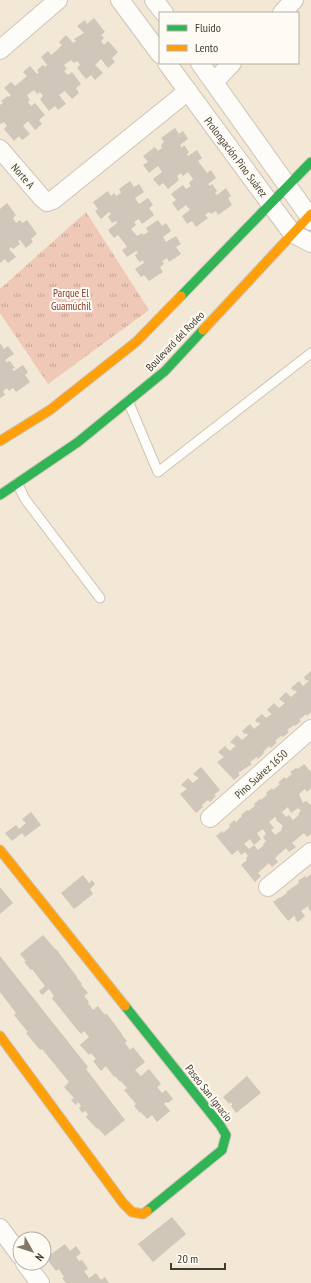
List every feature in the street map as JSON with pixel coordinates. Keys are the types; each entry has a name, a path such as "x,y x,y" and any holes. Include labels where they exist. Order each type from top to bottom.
{"street":[{"path":"0,50 58,0"},
{"path":"120,0 159,53"},
{"path":"154,0 163,12"},
{"path":"283,12 294,0"},
{"name":"Prolongación Pino Suárez","path":"168,64 271,203 292,234"},
{"path":"201,64 310,217"},
{"path":"214,82 231,64"},
{"name":"Norte A","path":"0,150 47,202 53,200 188,91"},
{"path":"0,441 50,410 136,342 311,162"},
{"name":"Boulevard del Rodeo","path":"0,495 78,442 165,371 292,234 310,217"},
{"path":"292,234 311,243"},
{"name":"Pino Suárez 1650","path":"210,818 311,729"},
{"name":"Paseo San Ignacio","path":"0,850 220,1125 226,1135 222,1150 143,1214 132,1212 123,1203 0,1036"},
{"path":"268,887 311,852"},
{"path":"0,1228 12,1245"},
{"path":"32,1271 40,1283"}],"lane":[{"path":"128,401 158,472 311,353"},
{"path":"17,484 25,499 100,598"}],"green space":[{"name":"Parque El Guamúchil","path":"86,212 149,310 48,384 0,313 0,289"}],"building":[{"path":"94,18 105,32 101,35 104,38 101,41 104,45 108,41 118,52 112,58 115,62 108,68 101,59 95,65 103,73 95,80 91,75 86,79 77,68 80,65 77,61 74,63 71,60 64,65 67,69 64,71 68,75 72,72 81,84 76,88 79,93 72,99 65,91 59,95 66,104 58,110 55,106 49,111 40,99 43,96 40,92 37,94 34,90 27,95 30,100 28,102 31,106 35,103 45,115 39,120 42,124 35,130 28,121 23,126 30,134 22,140 19,136 14,141 4,129 7,126 4,122 1,124 0,123 0,105 3,103 1,101 11,95 4,88 11,82 15,86 20,82 27,76 23,72 30,66 37,74 39,73 37,70 43,65 45,67 47,65 41,57 48,51 51,55 58,49 62,45 59,42 66,35 73,43 76,41 74,39 84,33 77,26 85,20 87,24"},
{"path":"175,128 179,134 183,131 188,139 180,145 182,148 184,145 189,152 187,154 188,156 197,150 202,158 198,161 207,173 211,170 216,178 208,184 210,186 212,184 217,191 215,193 217,195 226,188 231,196 228,198 232,205 218,215 216,211 211,214 209,212 205,215 208,218 196,227 192,221 187,224 182,216 190,210 186,205 178,211 172,203 176,200 171,194 183,185 186,189 191,186 189,183 193,179 188,172 183,176 181,173 177,176 179,180 168,189 163,183 159,186 153,179 162,172 158,166 149,173 143,165 148,162 143,156 155,147 158,151 162,148 161,145 164,142 161,138"},
{"path":"130,181 134,187 139,184 144,192 135,198 139,204 148,198 153,205 149,208 154,215 142,224 139,219 134,222 136,225 131,229 137,236 142,233 143,235 148,232 146,228 158,220 162,226 166,223 171,231 163,237 166,242 176,236 181,244 176,247 181,254 169,262 167,258 162,261 164,264 160,267 163,272 149,281 144,275 141,277 135,269 144,263 143,260 140,262 137,259 135,255 138,253 136,251 127,257 122,250 127,247 118,235 114,238 108,230 117,223 116,221 112,223 108,217 111,214 109,212 101,219 95,211 98,209 93,202 108,191 111,196 114,193 116,196 121,193 119,189"},
{"path":"7,203 16,215 13,218 16,223 20,220 22,223 27,220 37,234 31,239 33,242 26,248 20,240 18,241 20,244 13,249 11,247 9,249 16,257 8,263 5,259 0,263 0,209"},
{"path":"0,343 4,349 8,346 14,354 5,360 7,362 10,361 15,368 12,369 14,371 23,365 28,372 25,375 30,382 16,392 13,388 9,391 7,388 3,391 5,395 0,398"},
{"path":"311,671 311,712 299,720 301,721 295,726 294,725 287,730 289,732 275,741 277,742 271,748 269,746 258,759 257,757 250,762 252,764 238,773 240,775 234,780 217,762 224,757 218,752 225,746 230,751 236,746 230,742 237,735 242,740 248,735 242,731 250,724 254,729 260,724 255,720 262,714 266,718 272,714 267,710 274,703 279,708 285,703 279,699 286,692 291,697 297,692 291,688 299,681 303,686 309,681 306,681 304,677"},
{"path":"304,764 311,772 311,788 307,792 305,789 299,794 303,803 306,801 311,805 311,834 307,837 304,833 292,843 296,847 289,852 286,848 275,858 278,862 272,867 269,863 258,873 261,876 255,882 241,865 247,860 246,858 248,856 245,852 241,855 238,850 232,855 216,836 222,831 223,833 230,827 229,825 234,820 236,822 242,816 241,815 255,806 254,804 267,795 266,793 272,788 273,790 280,784 278,783 284,777 286,779 292,774 290,772 296,768 298,769","holes":["288,807 291,813 298,808 301,811 293,820 289,815 286,817 282,812","275,817 277,819 276,820 283,826 281,829 282,830 275,835 271,830 274,828 269,822","263,829 266,834 263,837 266,841 258,850 254,845 261,839 257,833","250,839 254,845 249,849 244,844"]},
{"path":"201,767 220,790 214,795 216,796 210,802 208,800 196,813 180,794 187,789 181,785 188,778 193,783 199,778 193,774"},
{"path":"31,812 41,825 25,837 22,833 12,841 5,833 16,825 19,829 26,823 22,819"},
{"path":"311,874 311,912 308,906 301,911 305,916 298,922 294,916 288,921 273,902 299,883 298,881"},
{"path":"83,875 89,883 92,880 95,884 90,889 93,894 74,909 61,893"},
{"path":"0,887 13,903 0,914"},
{"path":"43,935 56,949 88,993 84,996 93,1010 98,1006 105,1015 106,1013 127,1041 125,1043 130,1050 133,1047 145,1062 135,1070 141,1076 149,1069 161,1084 157,1087 162,1093 166,1090 173,1099 164,1104 170,1111 157,1122 152,1115 147,1119 141,1112 140,1113 134,1106 136,1104 124,1090 127,1088 121,1081 120,1082 115,1076 114,1077 106,1066 101,1071 93,1061 96,1059 91,1053 89,1055 80,1045 89,1037 84,1031 81,1034 74,1026 52,998 54,996 49,989 42,995 39,991 45,986 32,969 31,970 24,962 26,961 20,954"},
{"path":"0,956 88,1067 86,1069 125,1120 105,1136 86,1117 88,1114 85,1111 82,1113 79,1108 81,1106 78,1102 76,1105 71,1100 74,1098 64,1087 69,1082 42,1049 40,1050 26,1033 28,1032 14,1015 16,1013 0,992"},
{"path":"247,1076 261,1093 236,1113 231,1106 231,1102 229,1104 223,1097"},
{"path":"172,1217 186,1234 153,1262 138,1244"},
{"path":"65,1244 70,1251 76,1246 81,1253 76,1257 79,1261 82,1260 88,1269 84,1271 89,1278 96,1273 101,1280 105,1277 109,1283 66,1283 62,1278 64,1277 59,1269 56,1271 52,1266 52,1254"}],"traffic: fast":[{"path":"181,296 311,162"},
{"path":"0,495 78,442 165,371 203,330"},
{"path":"125,1006 220,1125 226,1135 222,1150 147,1211"}],"traffic: slow":[{"path":"203,330 311,214"},
{"path":"0,441 50,410 136,342 181,296"},
{"path":"0,850 125,1006"},
{"path":"0,1036 123,1203 132,1212 143,1214 147,1211"}]}
